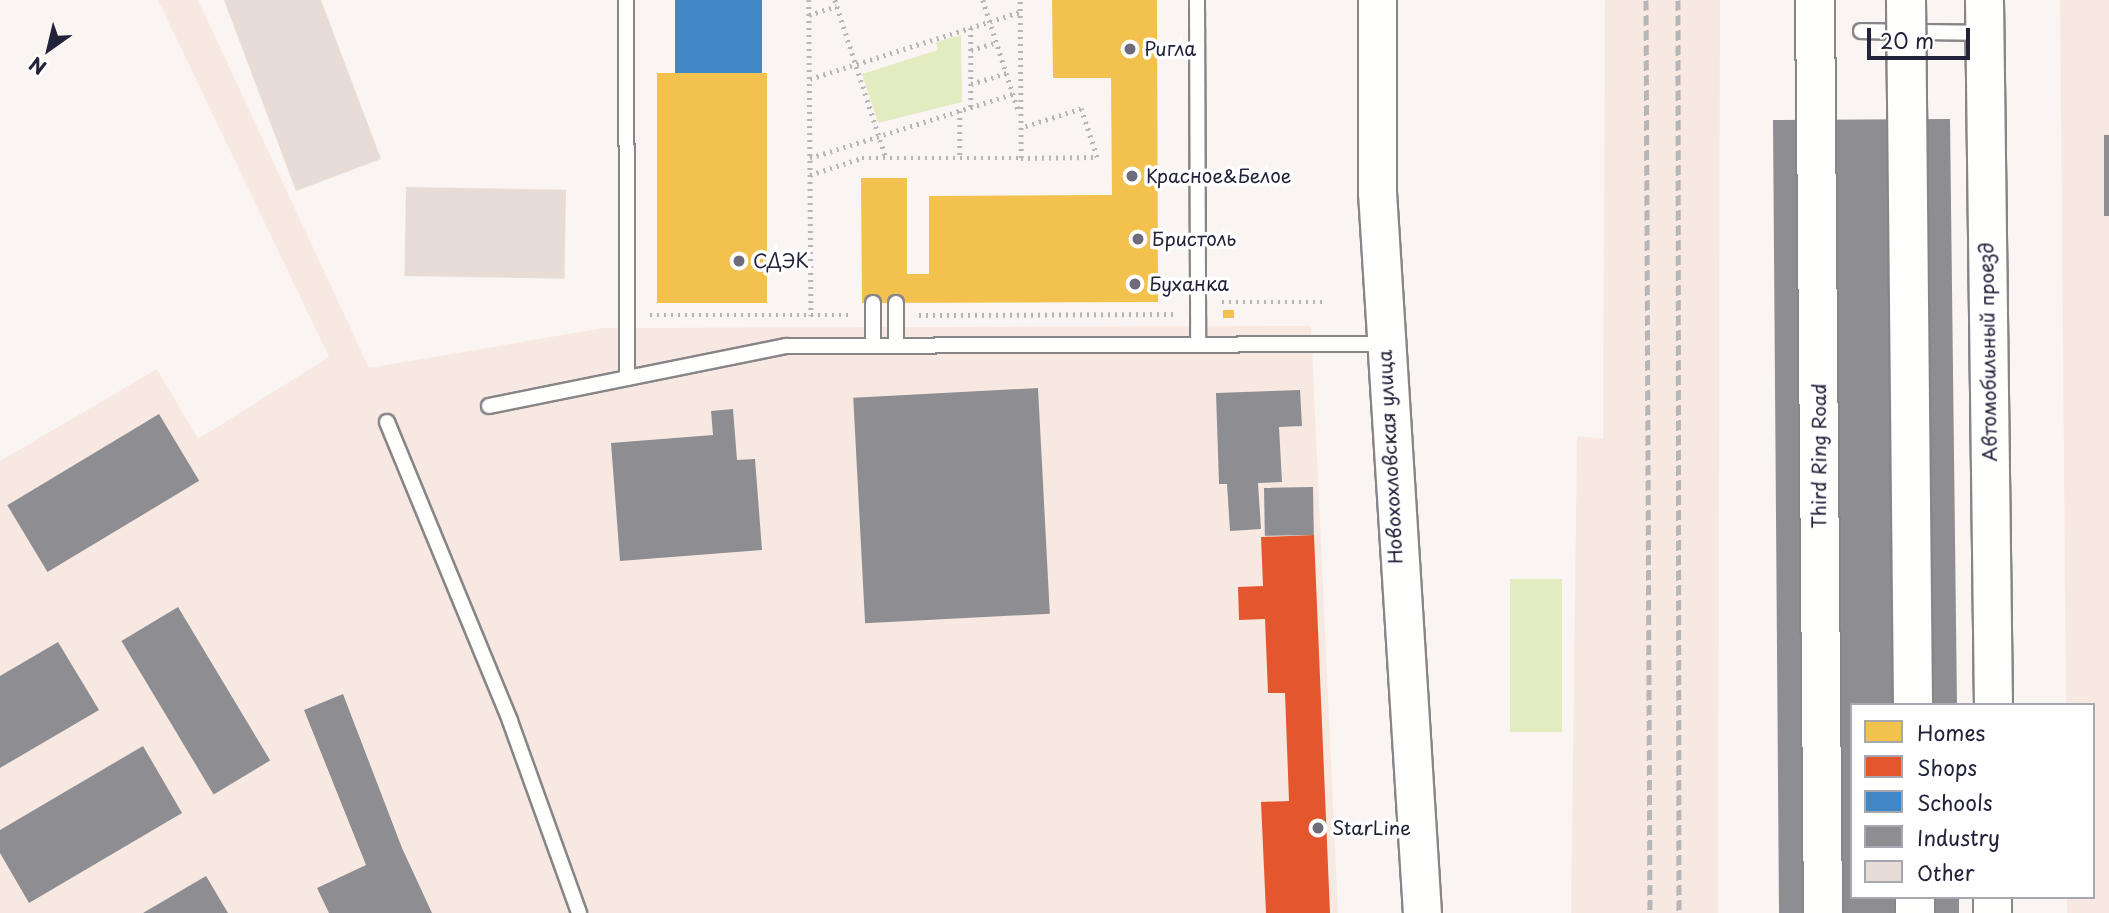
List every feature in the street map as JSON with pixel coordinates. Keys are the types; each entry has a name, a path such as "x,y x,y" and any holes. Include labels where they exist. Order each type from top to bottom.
{"main road":[{"name":"Third Ring Road","path":"1815,0 1823,913"},
{"path":"1906,0 1913,703"}],"street":[{"name":"Новохохловская улица","path":"1377,0 1384,344 1422,913"},
{"name":"Автомобильный проезд","path":"1984,17 1993,703"}],"lane":[{"path":"626,0 628,378"},
{"path":"1197,0 1198,344"},
{"path":"1861,31 1984,17"},
{"path":"873,303 873,345"},
{"path":"896,303 896,345"},
{"path":"489,406 811,345 1384,344"},
{"path":"387,422 510,722 579,913"}],"path":[{"path":"809,0 811,345"},
{"path":"835,0 886,158"},
{"path":"983,0 1021,117"},
{"path":"1020,0 1020,158"},
{"path":"809,15 837,6"},
{"path":"810,79 1020,12"},
{"path":"971,28 971,107"},
{"path":"971,50 997,42"},
{"path":"971,84 1006,73"},
{"path":"810,158 1013,94"},
{"path":"810,174 862,158 1097,158 1081,109 1021,128"},
{"path":"960,111 960,158"},
{"path":"1198,302 1323,302"}],"shaded area":[{"path":"158,0 198,0 369,368 604,328 1311,326 1338,913 0,913 0,461 157,369 198,439 329,357"},
{"path":"1605,0 1720,0 1718,913 1571,913 1577,436 1603,439"},
{"path":"2060,0 2109,0 2109,913 2067,913 2067,899 2095,899 2095,703 2066,703"}],"green space":[{"path":"961,35 962,102 878,123 862,74 938,50 936,42"},
{"path":"1510,579 1562,579 1562,732 1510,732"}],"building: Homes":[{"path":"1052,0 1157,0 1158,302 862,303 861,178 907,178 907,274 929,274 929,196 1112,195 1111,78 1053,78"},
{"path":"657,73 767,73 767,303 657,303"},
{"path":"1223,310 1234,310 1234,318 1223,318"}],"building: Shops":[{"path":"1314,535 1330,913 1266,913 1261,802 1289,801 1285,693 1268,693 1265,619 1239,620 1238,587 1263,586 1261,537"}],"building: Schools":[{"path":"675,0 762,0 762,73 675,73"}],"building: Industry":[{"path":"1950,119 1957,703 1850,703 1850,899 1959,899 1959,913 1779,913 1773,120"},
{"path":"2104,135 2109,135 2109,216 2104,216"},
{"path":"1038,388 1050,614 865,623 853,398"},
{"path":"1300,390 1302,426 1279,427 1282,482 1258,483 1261,529 1230,531 1227,484 1219,484 1216,393"},
{"path":"733,409 737,460 755,459 762,550 620,561 611,443 713,435 711,411"},
{"path":"159,414 199,481 47,572 7,505"},
{"path":"1313,487 1314,535 1265,536 1264,488"},
{"path":"178,607 270,760 214,794 121,641"},
{"path":"58,642 99,710 0,768 0,676"},
{"path":"343,694 402,848 432,913 329,913 317,888 366,865 304,710"},
{"path":"143,746 182,813 29,903 0,853 0,830"},
{"path":"206,876 228,913 143,913"}],"building: Other":[{"path":"224,0 321,0 381,159 296,191"},
{"path":"406,187 566,190 564,279 404,276"}],"railway":[{"path":"1646,0 1650,913"},
{"path":"1678,0 1679,913"}],"place":[{"name":"Ригла","path":"1130,49"},
{"name":"Красное&Белое","path":"1132,176"},
{"name":"Бристоль","path":"1138,239"},
{"name":"СДЭК","path":"739,261"},
{"name":"Буханка","path":"1135,284"},
{"name":"StarLine","path":"1318,828"}]}
